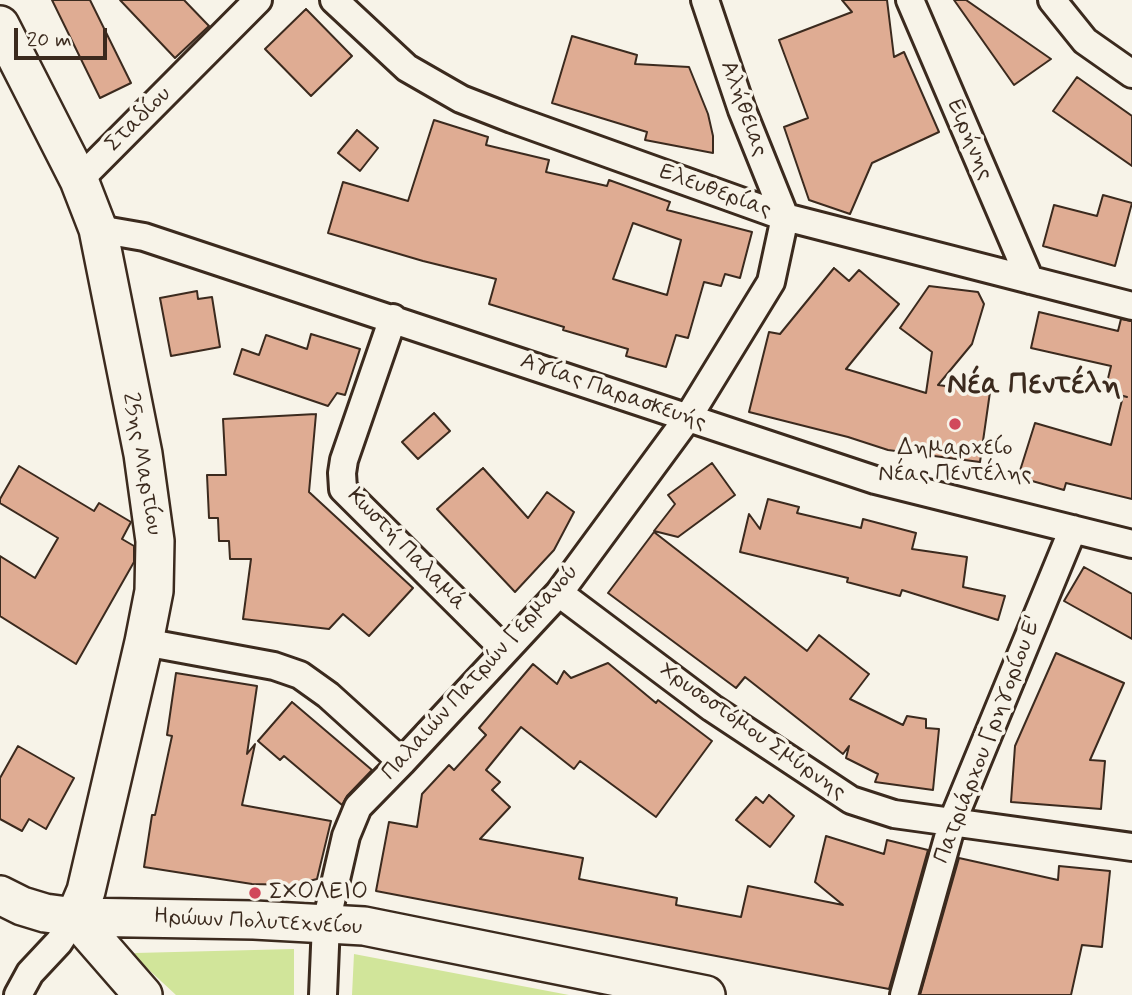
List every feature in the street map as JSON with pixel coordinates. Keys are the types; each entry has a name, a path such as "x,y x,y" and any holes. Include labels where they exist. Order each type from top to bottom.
{"street":[{"name":"Σταδίου","path":"79,180 258,0"},
{"name":"Ελευθερίας","path":"334,0 407,68 461,99 785,217 1132,306"},
{"name":"Αλήθειας","path":"705,0 742,110 785,217"},
{"name":"Ειρήνης","path":"910,0 1030,280"},
{"path":"1052,0 1085,41 1132,74"},
{"name":"25ης Μαρτίου","path":"0,25 79,180 99,229 143,454 155,541 154,591 144,642 86,891 75,917"},
{"name":"Παλαιών Πατρών Γερμανού","path":"323,995 326,923 346,836 358,807 559,593 687,419 771,282 785,217"},
{"name":"Αγίας Παρασκευής","path":"99,229 144,237 874,480 1132,544"},
{"name":"Κωστή Παλαμά","path":"393,318 344,460 343,489 505,650"},
{"name":"Πατριάρχου Γρηγορίου Ε'","path":"904,995 953,820 1073,529"},
{"name":"Χρυσοστόμου Σμύρνης","path":"559,593 712,708 850,800 894,814 953,820 1132,847"},
{"path":"144,642 274,666 300,675 328,695 402,762"},
{"name":"Ηρώων Πολυτεχνείου","path":"0,895 45,913 75,917 364,926 706,995"},
{"path":"18,995 30,973 60,942 75,917 143,995"}],"green space":[{"path":"294,949 294,995 176,995 135,957 135,953"},
{"path":"354,954 569,995 352,995"}],"building":[{"path":"52,0 90,0 131,83 100,98"},
{"path":"120,0 184,0 209,26 175,58"},
{"path":"842,0 887,0 894,57 904,52 939,132 872,163 850,214 809,200 784,127 808,118 779,40 852,12"},
{"path":"954,0 966,0 1051,59 1014,85"},
{"path":"306,9 352,56 311,96 265,49"},
{"path":"572,36 637,55 635,64 689,67 708,114 713,136 713,153 645,140 647,132 552,103"},
{"path":"1077,77 1132,116 1132,166 1053,111"},
{"path":"434,120 488,137 486,145 549,160 546,172 607,186 609,180 670,202 667,210 752,232 740,278 725,274 721,286 704,282 688,338 676,335 666,367 626,356 628,349 489,304 496,279 328,233 343,182 408,201","holes":["633,223 681,240 667,295 613,279"]},
{"path":"357,130 378,148 360,171 338,153"},
{"path":"1103,195 1132,203 1115,266 1043,246 1054,205 1097,216"},
{"path":"834,268 849,281 859,270 899,304 846,369 926,393 932,352 900,328 929,286 978,292 984,304 972,344 938,385 990,392 980,462 888,450 749,412 769,332 780,334"},
{"path":"197,291 198,299 212,297 220,347 171,356 160,298"},
{"path":"1039,312 1118,331 1121,319 1132,321 1132,499 1066,483 1064,490 1018,477 1035,423 1111,445 1123,396 1127,397 1105,391 1111,366 1031,348"},
{"path":"311,334 360,349 345,395 337,393 328,406 234,374 242,349 259,355 266,335 307,349"},
{"path":"434,413 450,431 418,459 402,442"},
{"path":"316,414 309,492 413,588 369,636 343,614 329,629 243,619 251,559 230,559 229,541 219,541 218,518 209,518 207,475 226,475 223,419"},
{"path":"712,463 735,495 678,537 654,531 675,504 668,495"},
{"path":"19,466 94,511 99,503 131,522 122,539 134,546 134,562 76,664 0,616 0,556 35,578 58,538 0,503"},
{"path":"483,468 528,518 547,492 574,512 554,550 515,592 437,509"},
{"path":"768,499 799,507 797,513 861,528 863,519 916,533 912,549 967,557 963,587 1005,596 998,620 902,590 900,596 847,582 848,578 740,552 749,514 760,529"},
{"path":"654,532 807,651 819,635 869,674 850,699 903,725 907,716 926,719 926,728 939,729 933,790 875,782 878,774 846,758 849,746 843,754 745,677 736,688 608,593"},
{"path":"1084,567 1132,594 1132,639 1064,601"},
{"path":"1056,653 1124,683 1090,760 1105,761 1101,809 1011,802 1015,746"},
{"path":"608,663 656,703 658,700 712,741 656,817 580,761 574,769 521,727 486,770 500,782 492,790 510,807 480,839 583,858 579,879 677,898 676,905 741,917 748,886 843,905 815,882 826,836 884,854 887,840 928,850 889,989 376,891 389,822 417,827 422,794 449,765 454,770 486,735 479,728 533,664 557,684 564,671 571,678"},
{"path":"176,673 257,686 247,754 255,744 242,805 331,821 317,879 293,885 252,884 144,867 152,815 155,815 172,736 167,735"},
{"path":"292,702 372,770 342,805 284,756 280,760 258,741"},
{"path":"18,746 74,778 46,829 29,819 22,831 0,819 0,778"},
{"path":"769,795 794,816 770,847 736,820 756,797 763,803"},
{"path":"959,858 1058,880 1059,866 1110,871 1102,947 1082,945 1071,995 920,995"}],"place":[{"name":"Δημαρχείο Νέας Πεντέλης","path":"955,424"},
{"name":"ΣΧΟΛΕΙΟ","path":"255,893"}],"district":[{"name":"Νέα Πεντέλη","path":"1034,387"}]}
